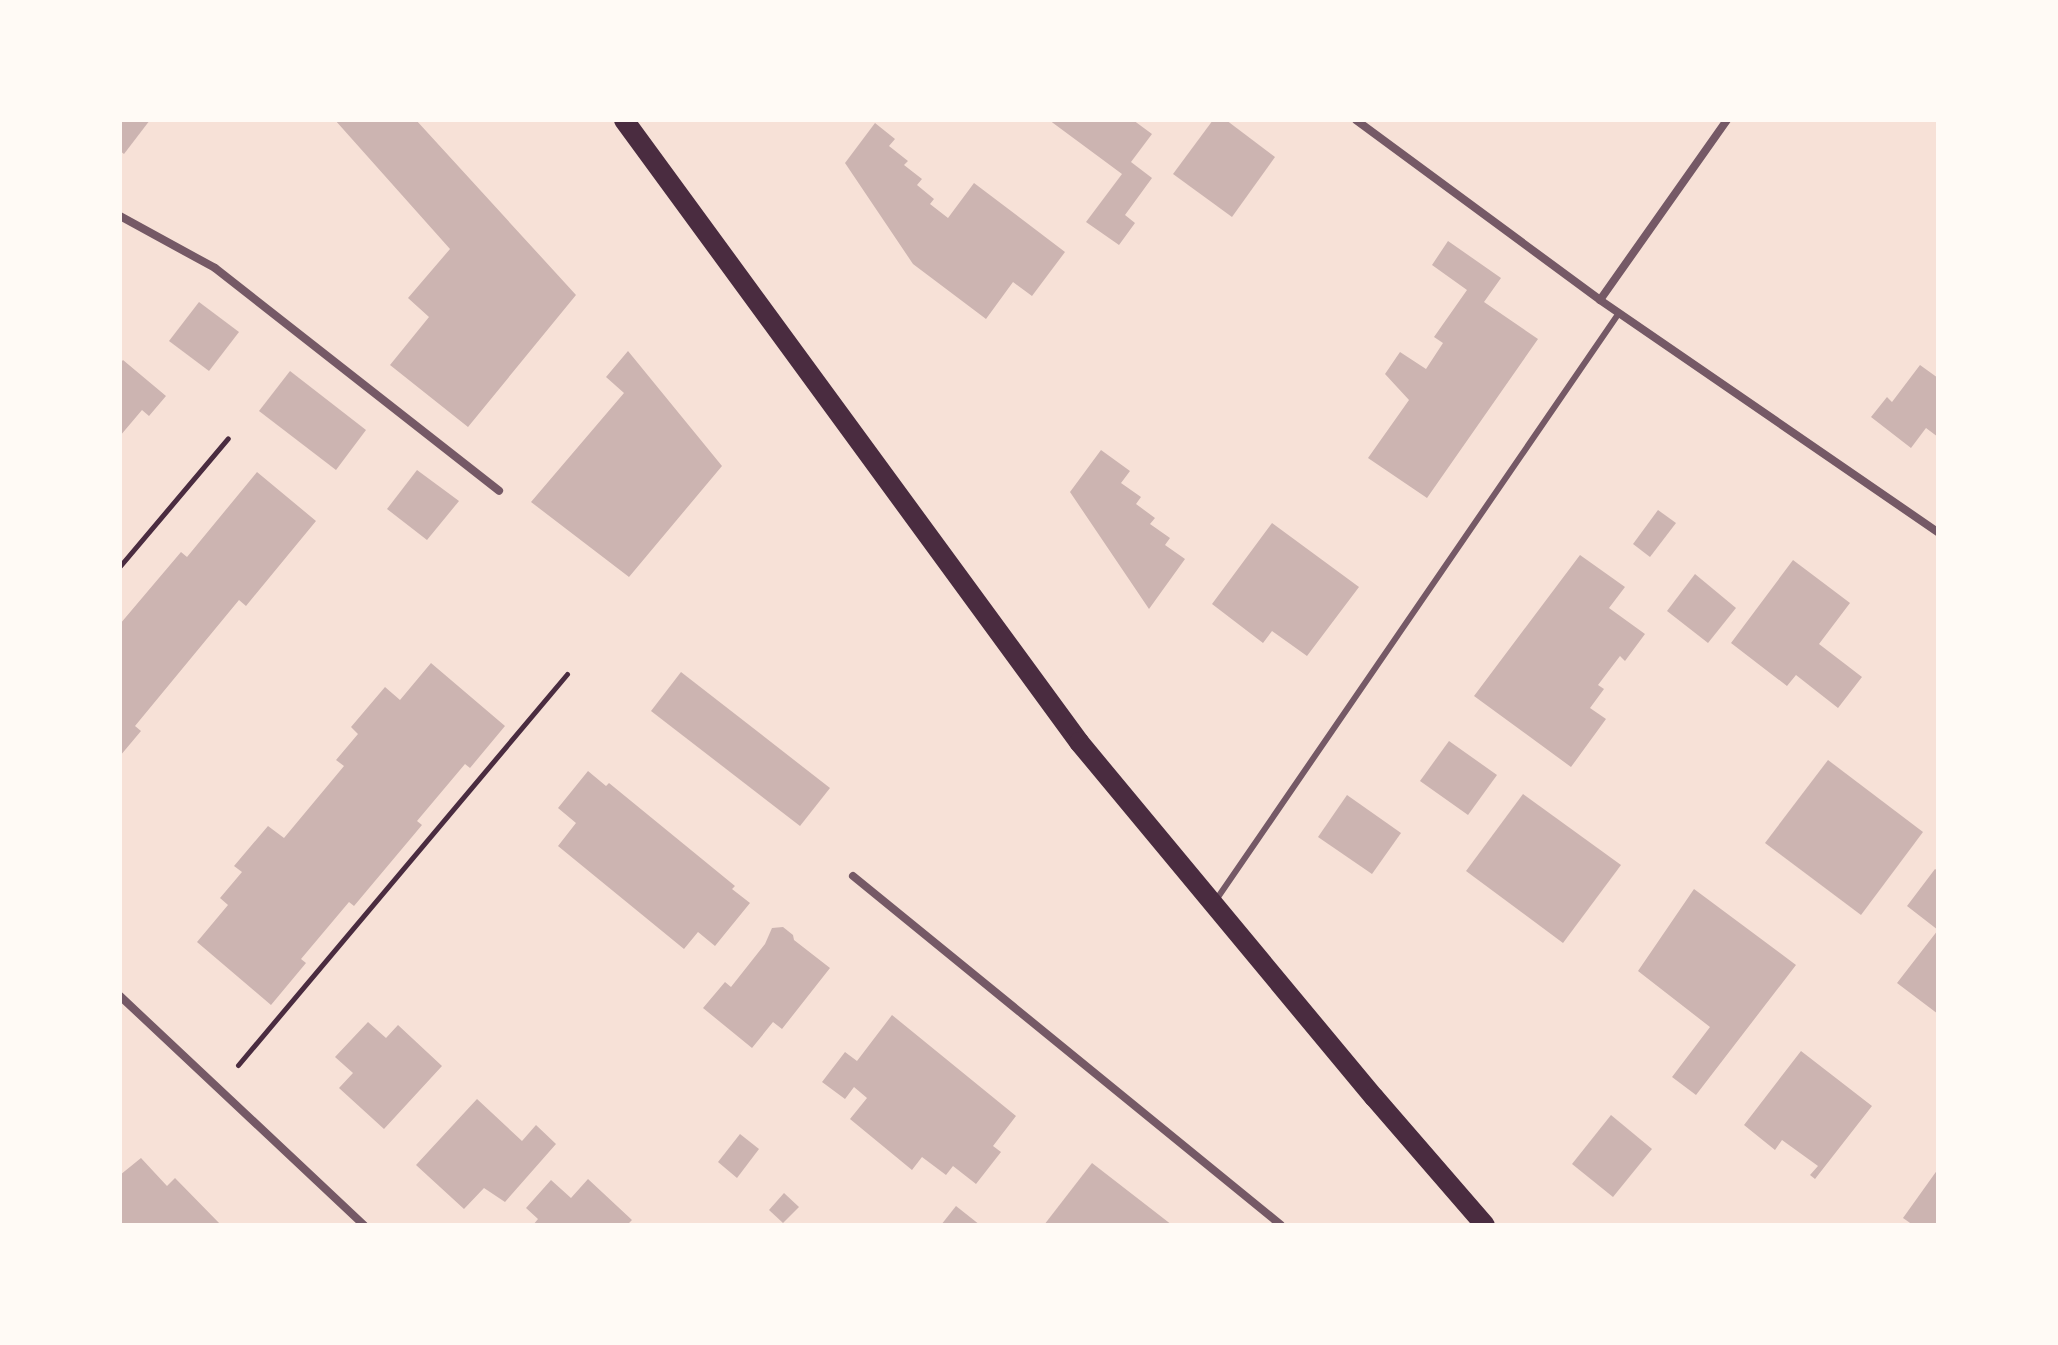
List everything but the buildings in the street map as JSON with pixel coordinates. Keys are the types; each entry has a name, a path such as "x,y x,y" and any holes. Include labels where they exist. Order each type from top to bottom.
{"main road":[{"path":"624,120 1079,742 1485,1225"}],"street":[{"path":"1356,120 1600,300 1938,532"},
{"path":"1600,300 1727,120"},
{"path":"120,216 215,268 499,491"},
{"path":"853,876 1281,1225"},
{"path":"120,996 364,1225"}],"lane":[{"path":"1213,903 1619,313"}],"path":[{"path":"120,566 228,438"},
{"path":"218,1088 567,674"}]}
